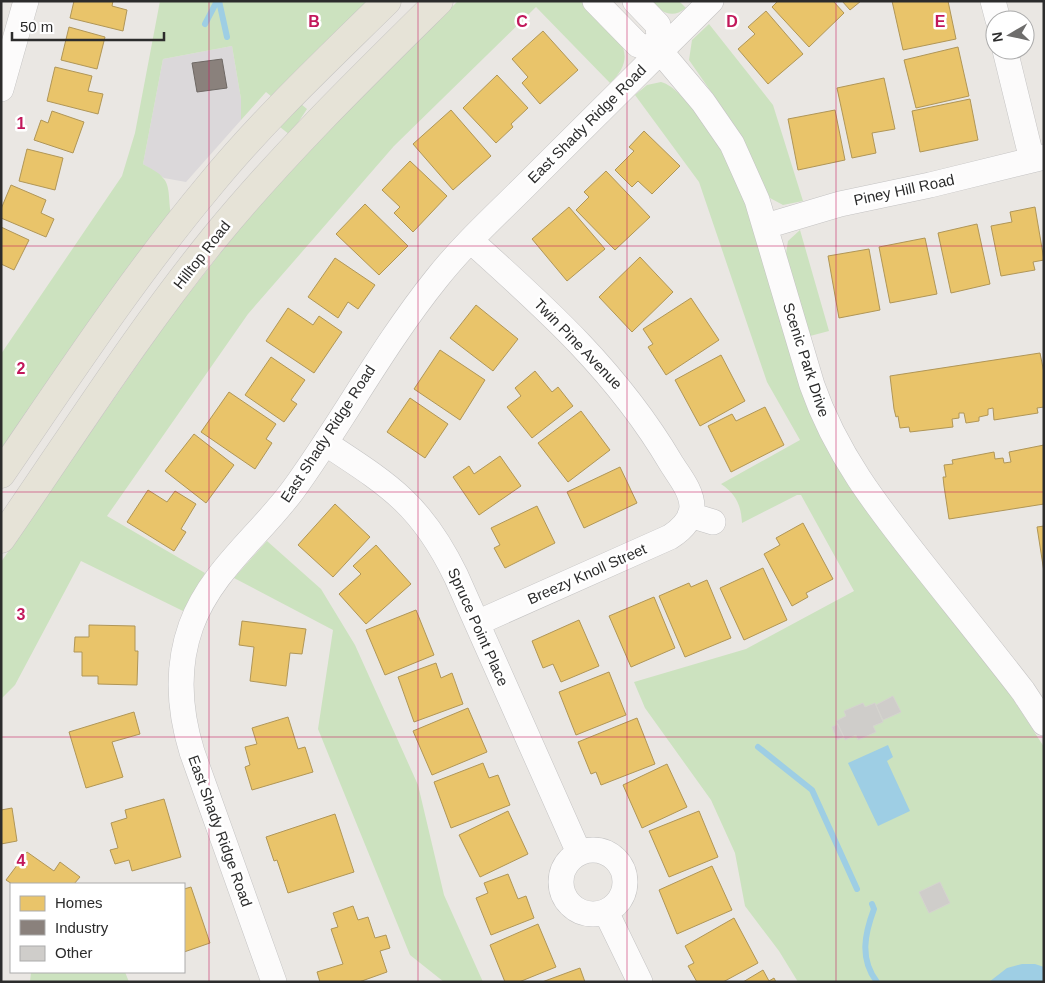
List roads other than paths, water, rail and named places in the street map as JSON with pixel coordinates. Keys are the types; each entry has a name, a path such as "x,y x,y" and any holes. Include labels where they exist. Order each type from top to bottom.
{"main road":[{"path":"1,474 129,289 204,191 273,115 387,1"},
{"name":"Hilltop Road","path":"1,539 147,327 215,237 295,145 439,1"}],"street":[{"path":"1,89 26,1"},
{"path":"595,1 638,45 660,51 658,25 635,1"},
{"name":"East Shady Ridge Road","path":"274,982 192,752 182,710 180,678 189,633 209,589 229,562 281,506 325,443 364,379 405,319 444,270 470,241 711,1"},
{"name":"Scenic Park Drive","path":"660,51 704,102 732,144 751,184 766,226 812,385 827,424 847,462 878,507 1022,691 1044,723"},
{"path":"1008,60 1038,158"},
{"name":"Piney Hill Road","path":"766,226 840,204 930,185 1038,158"},
{"name":"Twin Pine Avenue","path":"470,241 566,328 619,386 652,431 686,488 691,502 702,518"},
{"name":"Spruce Point Place","path":"325,443 385,483 420,516 446,555 579,853"},
{"name":"Breezy Knoll Street","path":"477,623 670,537 682,528 702,518"},
{"path":"590,850 602,851 613,857 621,866 625,877 624,889 620,900 606,912 594,914 582,912 571,906 564,895 561,883 562,871 569,860 579,853 590,850"},
{"path":"606,912 640,982"}],"water":[{"path":"888,745 893,757 887,761 910,811 878,826 848,763"},
{"path":"1022,964 1035,964 1044,967 1044,982 989,982 1007,968"}],"waterway":[{"path":"205,24 217,1"},
{"path":"219,1 227,37"},
{"path":"758,747 812,790 857,889"},
{"path":"872,904 874,909 868,927 865,946 868,964 877,982"}]}
